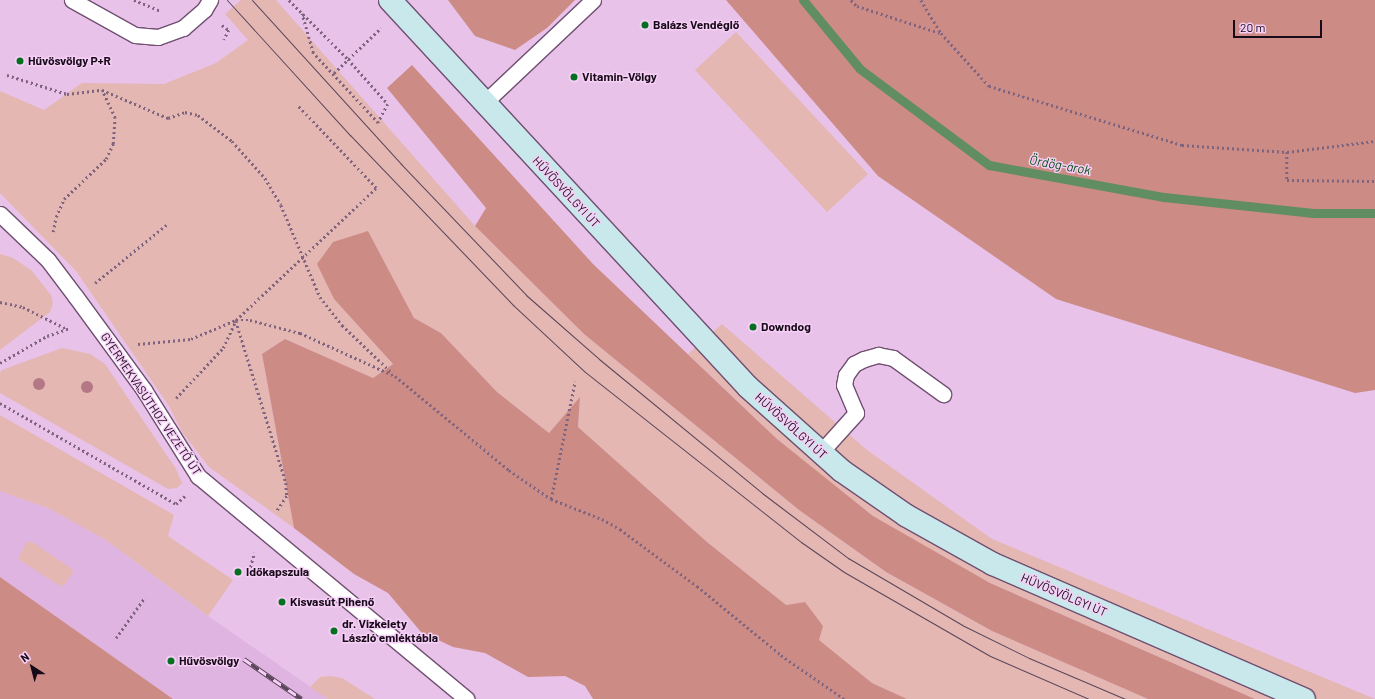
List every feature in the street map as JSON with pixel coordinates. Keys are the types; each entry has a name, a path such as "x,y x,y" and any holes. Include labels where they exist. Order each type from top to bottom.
{"main road":[{"name":"HŰVÖSVÖLGYI ÚT","path":"390,0 748,387 820,453 842,471 907,516 993,564 1304,699"}],"lane":[{"path":"72,0 134,35 158,37 183,28 204,10 210,0"},
{"path":"484,103 593,0"},
{"name":"GYERMEKVASÚTHOZ VEZETŐ ÚT","path":"0,214 48,260 144,390 203,479 467,699"},
{"path":"820,453 856,413 844,385 846,375 854,364 864,358 878,355 893,358 943,394"}],"path":[{"path":"134,0 147,7 167,11"},
{"path":"289,0 348,59 388,104 378,123 313,53 302,14"},
{"path":"851,0 857,6 941,33"},
{"path":"921,0 941,33 989,86 1182,145 1287,152 1375,141"},
{"path":"334,73 386,23"},
{"path":"7,75 67,94 102,90 168,118 184,112 198,115 213,125 232,141 265,178 281,205 320,297 331,312 395,376 509,470 551,499 602,519 620,529 697,586 781,655 844,699"},
{"path":"48,260 56,217 64,199 106,158 114,144 115,118 102,90"},
{"path":"133,344 160,344 192,339 236,320 376,188 298,106"},
{"path":"1287,152 1287,180 1375,181"},
{"path":"76,297 166,225"},
{"path":"0,302 23,306 67,329"},
{"path":"236,320 266,323 300,333 395,376"},
{"path":"181,394 223,348 236,320"},
{"path":"236,320 286,488 284,503 262,529"},
{"path":"0,362 47,336 67,329 97,325"},
{"path":"551,499 575,381"},
{"path":"0,403 176,504 203,479"},
{"path":"116,638 145,598"}],"shaded area":[{"path":"241,0 276,0 475,226 584,334 799,510 886,572 992,631 1148,699 907,699 872,683 818,640 805,602 786,605 707,542 578,427 580,398 549,433 497,392 441,333 414,318 368,231 334,299 393,364 373,378 285,339 262,354 294,528 209,467 182,432 169,406 76,271 0,193 0,91 44,110 82,83 164,84 216,63 248,40 225,14"},
{"path":"448,0 575,0 547,28 515,50 475,36"},
{"path":"726,0 1375,0 1375,390 1355,393 1056,299 878,176"},
{"path":"736,32 868,174 827,212 695,70"},
{"path":"412,65 593,264 777,439 873,516 990,583 1255,699 1148,699 992,631 886,572 799,510 584,334 475,226 486,208 387,88"},
{"path":"368,231 414,318 441,333 497,392 549,433 580,397 578,427 707,542 786,605 805,602 823,626 819,640 872,683 907,699 593,699 585,686 565,676 528,677 485,653 453,647 421,632 388,593 354,574 294,528 262,354 285,339 373,378 393,364 334,299 317,264 333,242"},
{"path":"0,254 13,258 31,270 51,295 53,304 50,312 0,350"},
{"path":"722,324 867,450 992,539 1375,699 1255,699 990,583 922,546 873,516 823,477 777,439 688,354"},
{"path":"62,348 90,354 105,364 176,469 182,483 177,488 168,489 0,393 0,373 2,370"},
{"path":"0,415 174,515 168,536 233,580 208,616 106,540 48,508 0,491"},
{"path":"0,491 48,508 106,540 208,616 328,699 173,699 0,577"},
{"path":"27,542 32,542 72,569 73,572 64,585 60,586 18,559"},
{"path":"0,577 173,699 0,699"},
{"path":"330,676 342,678 375,699 328,699 310,687 320,677"}],"waterway":[{"name":"Ördög-árok","path":"803,0 860,69 989,165 1164,197 1313,213 1375,213"}],"tram line":[{"path":"227,0 350,135 513,305 585,372 801,542 844,572 990,656 1089,699"},
{"path":"252,0 401,164 526,295 599,359 762,493 848,558 962,625 1029,658 1125,699"}],"railway":[{"path":"244,659 302,699"}],"place":[{"name":"Balázs Vendéglő","path":"645,25"},
{"name":"Hűvösvölgy P+R","path":"20,61"},
{"name":"Vitamin-Völgy","path":"574,77"},
{"name":"Downdog","path":"753,327"},
{"name":"Időkapszula","path":"238,572"},
{"name":"Kisvasút Pihenő","path":"282,602"},
{"name":"dr. Vizkelety László emléktábla","path":"334,631"},
{"name":"Hűvösvölgy","path":"171,661"}]}
